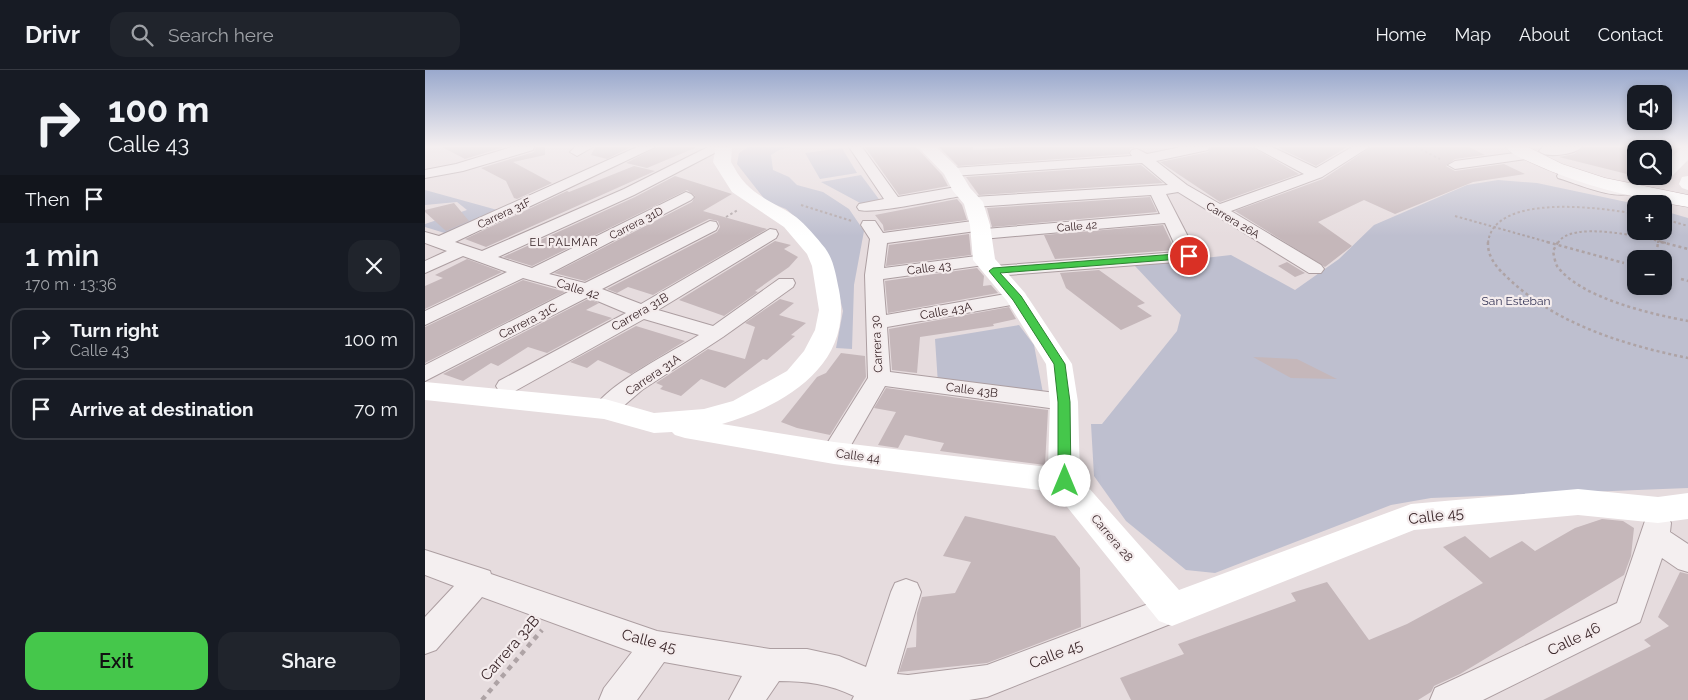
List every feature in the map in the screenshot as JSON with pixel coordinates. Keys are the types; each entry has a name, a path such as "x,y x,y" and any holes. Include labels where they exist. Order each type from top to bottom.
{"main road":[{"path":"731,176 739,188 756,200"},
{"path":"952,176 962,188 981,230 989,266 1017,298 1059,364 1064,402 1065,481"},
{"path":"1600,176 1627,181"},
{"path":"1652,185 1688,201"},
{"path":"1654,185 1688,193"},
{"name":"Calle 44","path":"653,422 704,419 743,408 797,377 816,354 827,330 831,310 823,266 817,252 791,223 756,200"},
{"name":"Calle 44","path":"425,391 605,409 653,422 834,454 1065,481"},
{"name":"Carrera 28","path":"1065,481 1172,609"},
{"name":"Calle 45","path":"1172,609 1411,517 1578,502 1667,518"}],"street":[{"path":"483,257 663,176"},
{"path":"875,176 894,203"},
{"path":"871,224 894,203 962,188 1035,176"},
{"name":"Carrera 26A","path":"1167,176 1217,211 1315,269"},
{"path":"1217,211 1311,176"},
{"path":"582,177 629,192"},
{"name":"Carrera 31F","path":"433,240 582,177"},
{"path":"962,188 1157,191 1182,188"},
{"path":"1157,191 1172,218"},
{"name":"Carrera 31D","path":"425,319 528,273 686,197"},
{"name":"Calle 42","path":"871,224 981,230 1172,218"},
{"name":"Calle 43","path":"874,275 989,266 1189,256 1172,218"},
{"name":"Carrera 30","path":"834,454 879,378 871,224"},
{"name":"Carrera 31C","path":"425,374 710,226"},
{"name":"Carrera 31B","path":"507,386 642,312 770,234"},
{"name":"Calle 42","path":"433,240 528,273 587,290 709,338"},
{"path":"425,268 463,250"},
{"name":"Carrera 31A","path":"605,409 634,385 709,338 786,283"},
{"name":"Calle 43A","path":"875,323 1017,298"},
{"name":"Calle 43B","path":"879,378 1064,402"},
{"path":"1667,518 1688,560"},
{"name":"Calle 46","path":"1468,696 1629,612 1667,518"},
{"name":"Calle 45","path":"425,562 479,580 557,612 657,646 770,665 807,665 839,672 873,695 987,681 1172,609"},
{"path":"425,639 479,580"},
{"path":"873,695 906,592"},
{"path":"616,700 657,646"},
{"path":"746,700 770,665"}],"path":[{"path":"710,226 756,200"},
{"path":"1627,213 1605,209 1556,207 1517,213 1504,219 1494,227 1488,236 1488,248 1493,261 1515,285 1542,305 1602,334 1637,346 1688,358"},
{"path":"1455,216 1625,264"},
{"path":"1672,222 1688,226"},
{"path":"1555,244 1569,235 1593,232 1627,234"},
{"path":"1656,250 1658,240 1688,249"},
{"path":"1555,244 1554,258 1558,266 1587,288 1632,308 1688,321"},
{"path":"1681,279 1688,281"},
{"name":"Carrera 32B","path":"482,700 557,612"}],"green space":[{"path":"747,176 788,176 797,185 823,192 849,209 864,231 854,285 852,349 836,348 843,311 833,270 800,221 786,209 766,201"},
{"path":"818,176 836,176 820,179"},
{"path":"862,176 881,202 862,204 821,182"},
{"name":"San Esteban","path":"1498,180 1537,183 1627,202 1627,240 1672,240 1672,213 1688,218 1688,488 1431,498 1391,505 1215,573 1186,570 1126,521 1094,476 1091,424 1102,424 1177,331 1181,315 1135,266 1231,255 1295,290 1339,259 1374,225 1467,185"},
{"path":"425,190 501,211 448,234 425,227 425,224 467,210 457,202 425,205"},
{"path":"1019,325 1034,345 1043,393 938,384 935,339"}],"building":[{"path":"497,176 540,176 552,183 517,199 514,198 506,181"},
{"path":"608,176 643,176 486,247 465,239 567,191 569,192"},
{"path":"676,176 732,194 703,211 767,229 653,295 628,287 617,293 607,289 717,232 720,227 718,221 709,219 585,281 554,273 692,202 695,196 687,190 532,266 503,257"},
{"path":"886,176 943,176 948,186 899,195"},
{"path":"1155,176 1163,183 979,195 966,177"},
{"path":"1182,176 1292,176 1220,202"},
{"path":"1327,176 1509,176 1473,182 1395,214 1364,200 1318,222 1352,246 1325,267 1235,211"},
{"path":"1150,197 1157,212 992,227 987,208"},
{"path":"957,199 962,205 967,220 884,231 883,225 875,215"},
{"path":"454,203 469,221 446,231 425,212 425,210"},
{"path":"1163,225 1175,250 1055,259 1044,235"},
{"path":"969,234 971,255 886,266 889,245"},
{"path":"775,241 791,245 784,249 798,257 789,267 755,291 758,292 724,316 679,300"},
{"path":"467,259 502,272 425,309 425,286 443,278 435,275"},
{"path":"1287,262 1305,273 1295,277 1278,266"},
{"path":"977,268 984,276 983,286 991,285 998,293 888,313 885,281"},
{"path":"1099,270 1145,303 1137,306 1152,316 1121,330 1066,288 1060,273"},
{"path":"523,280 565,292 425,363 425,327"},
{"path":"588,299 599,303 586,310 612,318 547,353 528,347 498,366 491,363 463,381 443,374"},
{"path":"780,299 794,303 779,315 806,323 791,335 795,336 767,360 763,359 725,388 701,379 681,396 660,389 663,386 656,383 708,349 745,359 755,327 745,323"},
{"path":"1009,307 1016,319 993,324 994,326 920,337 917,373 892,370 889,329"},
{"path":"636,326 685,341 631,374 598,360 587,368 570,362"},
{"path":"841,353 865,356 866,377 830,435 797,428 781,422 817,377 826,373"},
{"path":"1253,357 1297,359 1337,379 1291,378"},
{"path":"886,388 1048,410 1045,465 940,451 944,443 905,435 898,448 878,445 896,412 874,408"},
{"path":"965,516 1055,536 1080,568 1081,627 987,663 899,672 907,648 916,647 917,613 922,597 955,593 971,562 943,556"},
{"path":"1602,519 1623,521 1634,528 1631,556 1624,575 1460,674 1434,686 1431,692 1418,700 1131,700 1120,678 1184,654 1178,644 1296,601 1291,593 1327,582 1369,640 1407,624 1483,583 1443,547 1465,536 1490,558 1522,541 1535,551 1575,528"},
{"path":"1680,572 1688,574 1688,700 1543,700 1651,646 1644,640 1669,626 1658,617"}],"district":[{"name":"EL PALMAR","path":"564,242"}],"route":[{"path":"1065,481 1064,402 1059,364 1017,298 993,271 1189,256"}]}
